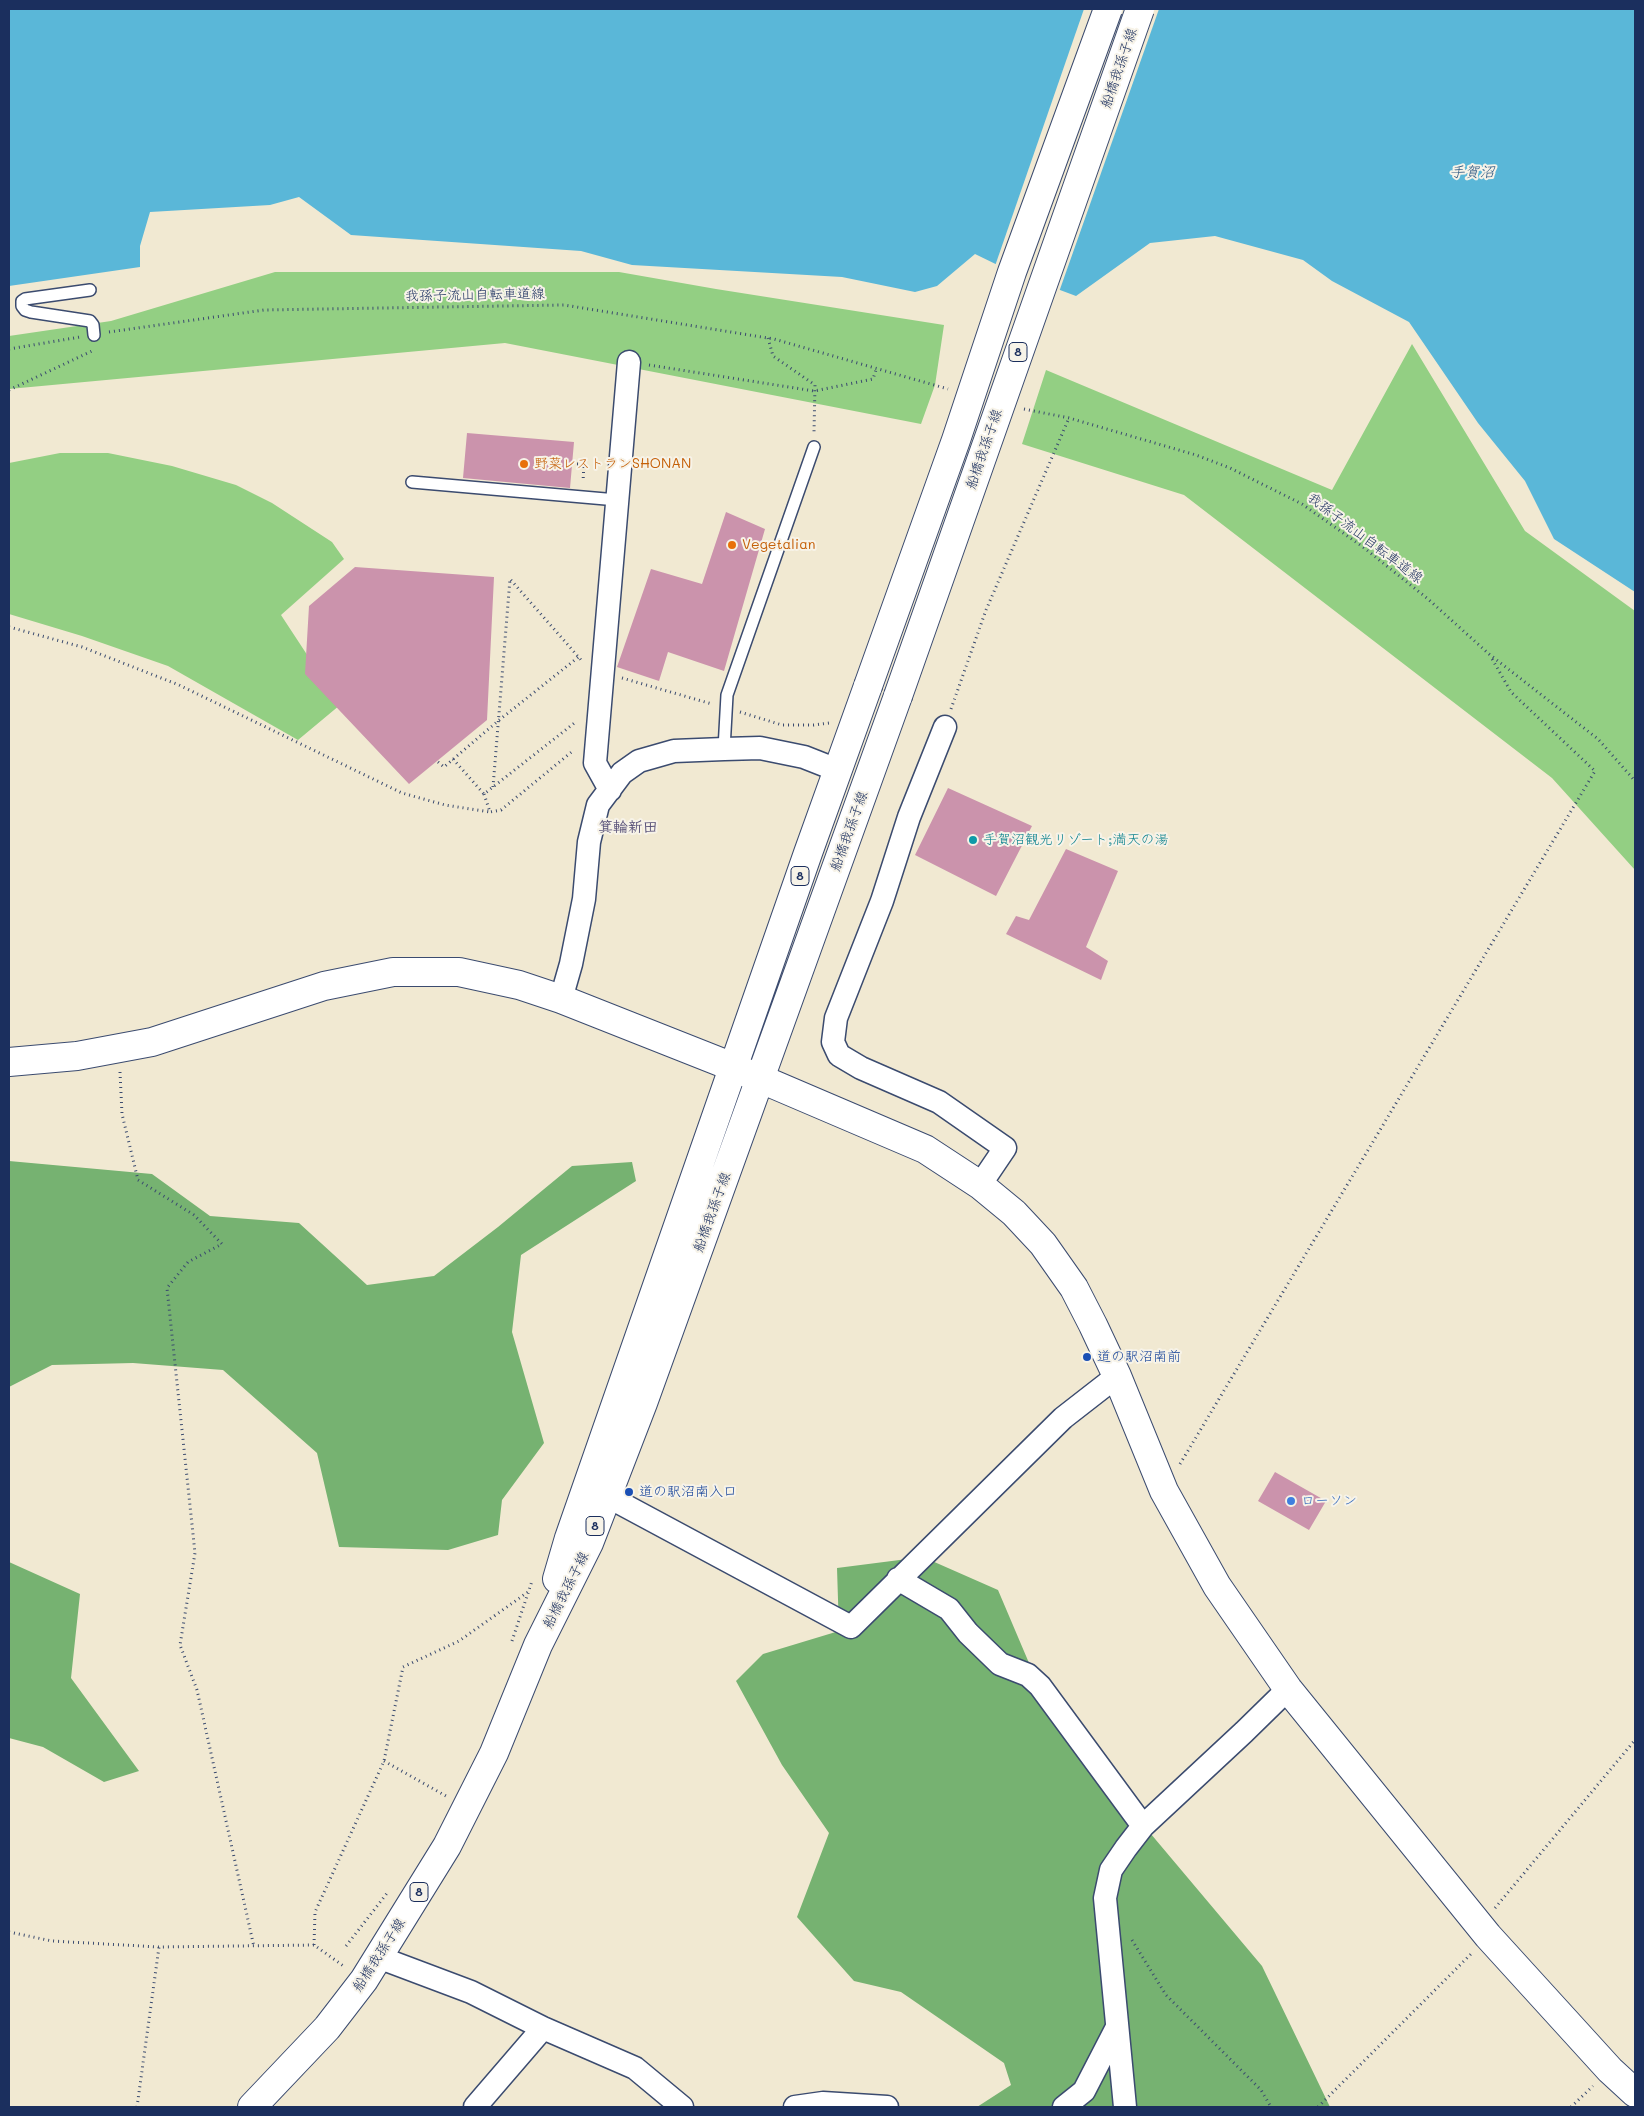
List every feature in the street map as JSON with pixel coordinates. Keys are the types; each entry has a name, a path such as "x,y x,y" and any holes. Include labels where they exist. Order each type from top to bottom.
{"main road":[{"name":"船橋我孫子線","path":"538,1646 569,1538 733,1067 837,770 956,440 1012,272 1108,9"},
{"name":"船橋我孫子線","path":"252,2107 327,2028 371,1969 447,1846 494,1753 538,1646 589,1543 650,1384 898,696 1140,9"},
{"path":"9,1062 76,1056 152,1042 324,986 393,972 459,972 519,984 561,999 760,1078 925,1149 980,1184 1014,1213 1043,1244 1074,1288 1117,1376 1164,1491 1217,1586 1288,1689 1484,1931 1610,2070 1635,2093"}],"street":[{"path":"610,790 595,763 629,362"},
{"path":"945,727 909,817 882,901 836,1018 833,1042 839,1055 861,1068 939,1102 1005,1148 980,1184"},
{"path":"561,999 571,964 584,899 589,842 598,805 622,772 639,761 674,751 760,748 804,757 837,770"},
{"path":"607,1496 851,1627 1063,1418 1117,1376"},
{"path":"898,1579 949,1609 968,1633 1000,1664 1028,1675 1040,1686 1144,1826"},
{"path":"1124,2107 1116,2029 1110,1929 1105,1898 1111,1870 1144,1826 1288,1689"},
{"path":"371,1969 471,1992 543,2028 635,2068 682,2107"},
{"path":"475,2107 543,2028"},
{"path":"1064,2107 1084,2091 1116,2029"},
{"path":"794,2107 823,2103 887,2107"}],"lane":[{"path":"90,290 25,299 22,301 22,306 25,310 31,312 90,321 93,325 94,334"},
{"path":"724,749 727,695 814,447"},
{"path":"412,482 617,500"}],"path":[{"name":"我孫子流山自転車道線","path":"9,349 94,334 264,310 564,305 768,338 877,367 935,385"},
{"path":"9,390 94,350 94,334"},
{"path":"768,338 773,356 815,385 814,447"},
{"path":"629,362 814,391 873,379 877,367"},
{"name":"我孫子流山自転車道線","path":"1027,410 1069,418 1230,468 1302,504 1363,547 1428,599 1489,654 1598,739 1635,781"},
{"path":"945,727 986,610 1069,418"},
{"path":"572,464 584,464 583,482 590,482"},
{"path":"493,787 510,579 579,655 586,668"},
{"path":"9,627 82,647 179,685 402,793 445,805 490,812 501,810 580,745"},
{"path":"438,762 444,767 498,720 579,655 595,651 604,652"},
{"path":"1164,1491 1595,771 1512,692 1489,654"},
{"path":"484,794 582,716 582,726"},
{"path":"454,759 484,794 490,812"},
{"path":"119,1048 122,1114 138,1180 194,1215 222,1244 188,1262 167,1288 195,1553 180,1645 197,1690 254,1947"},
{"path":"511,1643 535,1573"},
{"path":"314,1946 315,1912 384,1761 403,1667 459,1641 528,1591"},
{"path":"1318,2107 1484,1931 1635,1740"},
{"path":"384,1761 446,1796"},
{"path":"442,1804 450,1789"},
{"path":"346,1946 389,1890"},
{"path":"9,1932 52,1941 159,1947 314,1946 371,1969"},
{"path":"1131,1938 1166,1995 1261,2090 1271,2107"},
{"path":"137,2107 159,1947"},
{"path":"1571,2107 1610,2070"}],"green space":[{"path":"275,272 619,272 944,325 935,385 921,424 505,343 9,389 9,336 111,321"},
{"path":"1412,344 1525,531 1635,611 1635,870 1552,778 1184,495 1022,444 1046,370 1332,490"},
{"path":"60,453 108,453 172,466 236,485 272,503 332,542 344,559 281,615 340,705 298,740 168,666 82,636 9,614 9,463"},
{"path":"9,1161 152,1174 210,1216 299,1223 367,1285 434,1276 498,1227 572,1166 632,1162 636,1181 521,1255 512,1332 544,1443 502,1500 498,1535 448,1550 339,1547 317,1453 223,1370 133,1363 52,1365 9,1387"},
{"path":"923,1557 998,1590 1029,1663 1039,1701 1262,1966 1330,2107 977,2107 1011,2085 1004,2063 901,1992 854,1981 797,1917 829,1833 782,1765 736,1681 763,1654 839,1631 837,1568"},
{"path":"9,1562 80,1594 71,1678 139,1771 104,1782 43,1747 9,1738"}],"water":[{"name":"手賀沼","path":"9,9 1635,9 1635,592 1554,539 1525,481 1478,423 1409,322 1332,281 1303,260 1215,236 1150,243 1076,296 1012,272 975,254 937,286 915,292 842,277 632,265 581,251 351,235 299,197 270,205 150,212 140,246 140,267 9,286"}],"pier":[{"path":"1084,9 1159,9 1059,292 995,266"}],"building":[{"path":"467,433 574,442 570,488 463,478"},
{"path":"726,512 765,529 724,671 668,652 659,681 617,667 651,569 702,584"},
{"path":"355,567 494,577 487,720 409,784 305,674 309,606"},
{"name":"手賀沼観光リゾート;満天の湯","path":"948,788 1032,826 996,896 915,855"},
{"path":"1066,849 1118,871 1086,947 1108,961 1101,980 1006,934 1016,916 1029,920"},
{"path":"1275,1472 1326,1501 1309,1530 1258,1501"}],"place":[{"name":"野菜レストランSHONAN","path":"524,464"},
{"name":"Vegetalian","path":"732,545"},
{"name":"手賀沼観光リゾート;満天の湯","path":"973,840"},
{"name":"道の駅沼南前","path":"1087,1357"},
{"name":"道の駅沼南入口","path":"629,1492"},
{"name":"ローソン","path":"1291,1501"}],"district":[{"name":"箕輪新田","path":"628,827"}]}
